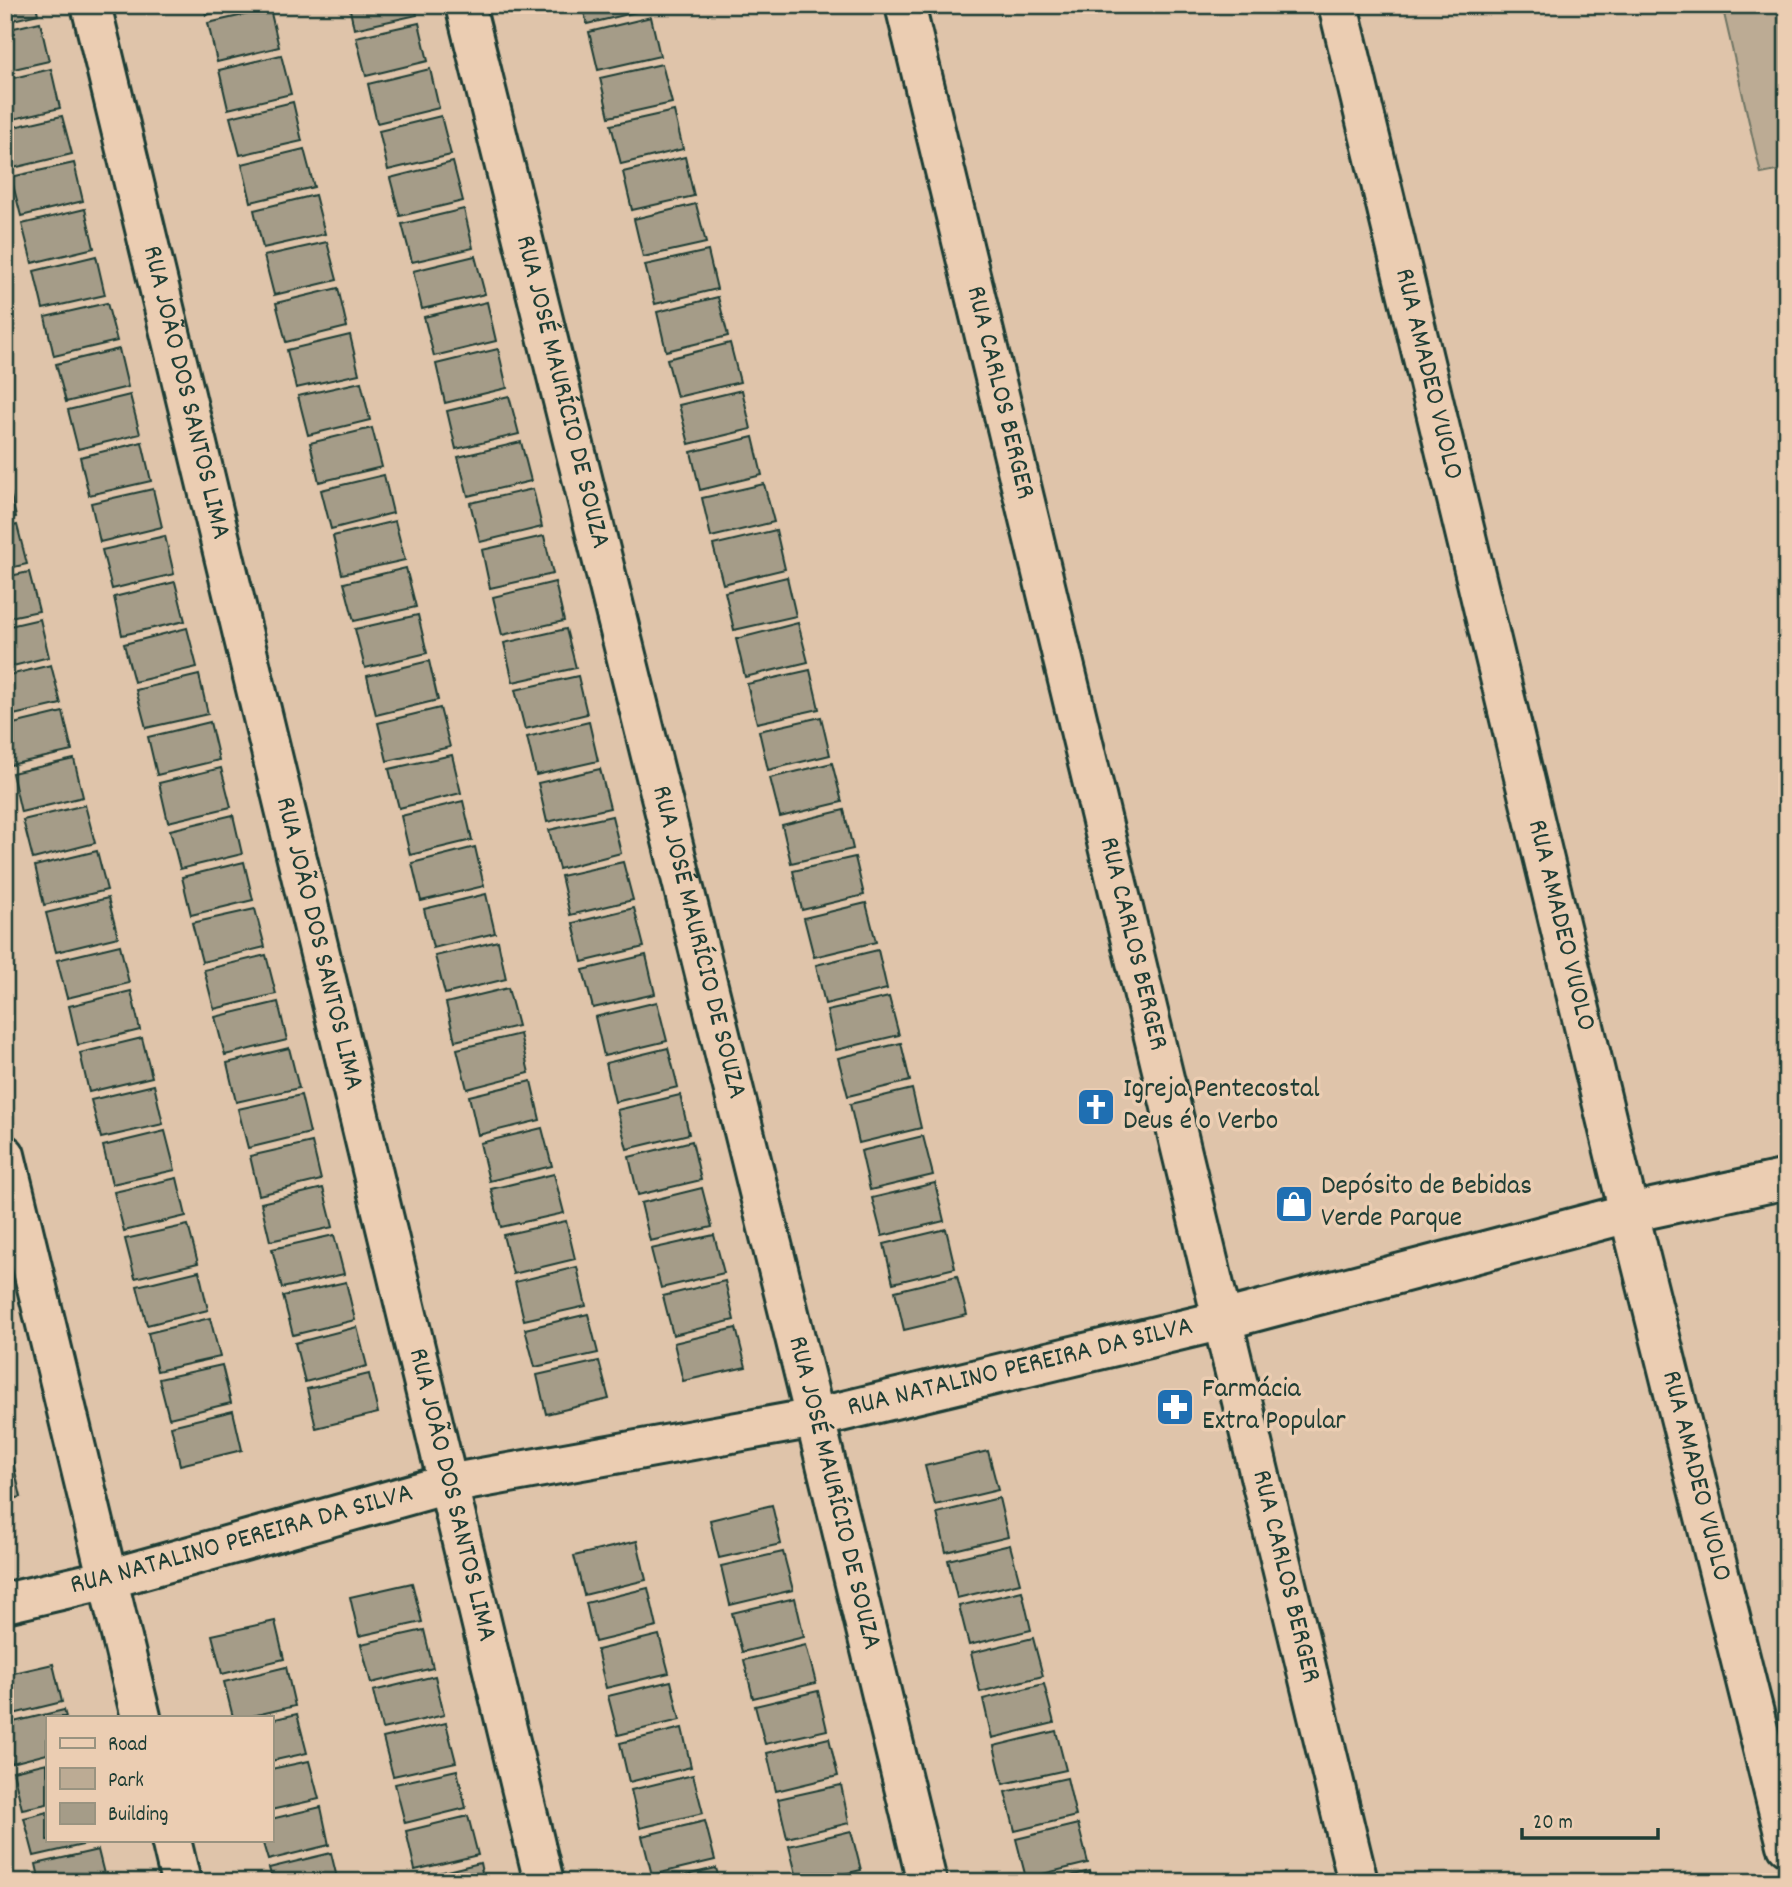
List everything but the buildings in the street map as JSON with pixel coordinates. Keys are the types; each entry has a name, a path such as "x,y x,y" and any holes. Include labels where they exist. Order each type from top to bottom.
{"street":[{"name":"RUA JOÃO DOS SANTOS LIMA","path":"91,5 544,1882"},
{"name":"RUA JOSÉ MAURÍCIO DE SOUZA","path":"465,5 815,1418 927,1882"},
{"name":"RUA CARLOS BERGER","path":"905,5 1358,1882"},
{"name":"RUA AMADEO VUOLO","path":"1338,5 1629,1213 1787,1845"},
{"path":"5,1155 141,1716"},
{"name":"RUA NATALINO PEREIRA DA SILVA","path":"5,1603 108,1579 448,1484 815,1418 1223,1320 1629,1213 1787,1179"},
{"path":"171,1842 181,1882"}],"green space":[{"path":"1722,5 1787,5 1787,169 1761,174"}],"place":[{"name":"Igreja Pentecostal Deus é o Verbo","path":"1096,1107"},
{"name":"Depósito de Bebidas Verde Parque","path":"1294,1204"},
{"name":"Farmácia Extra Popular","path":"1175,1407"}]}
